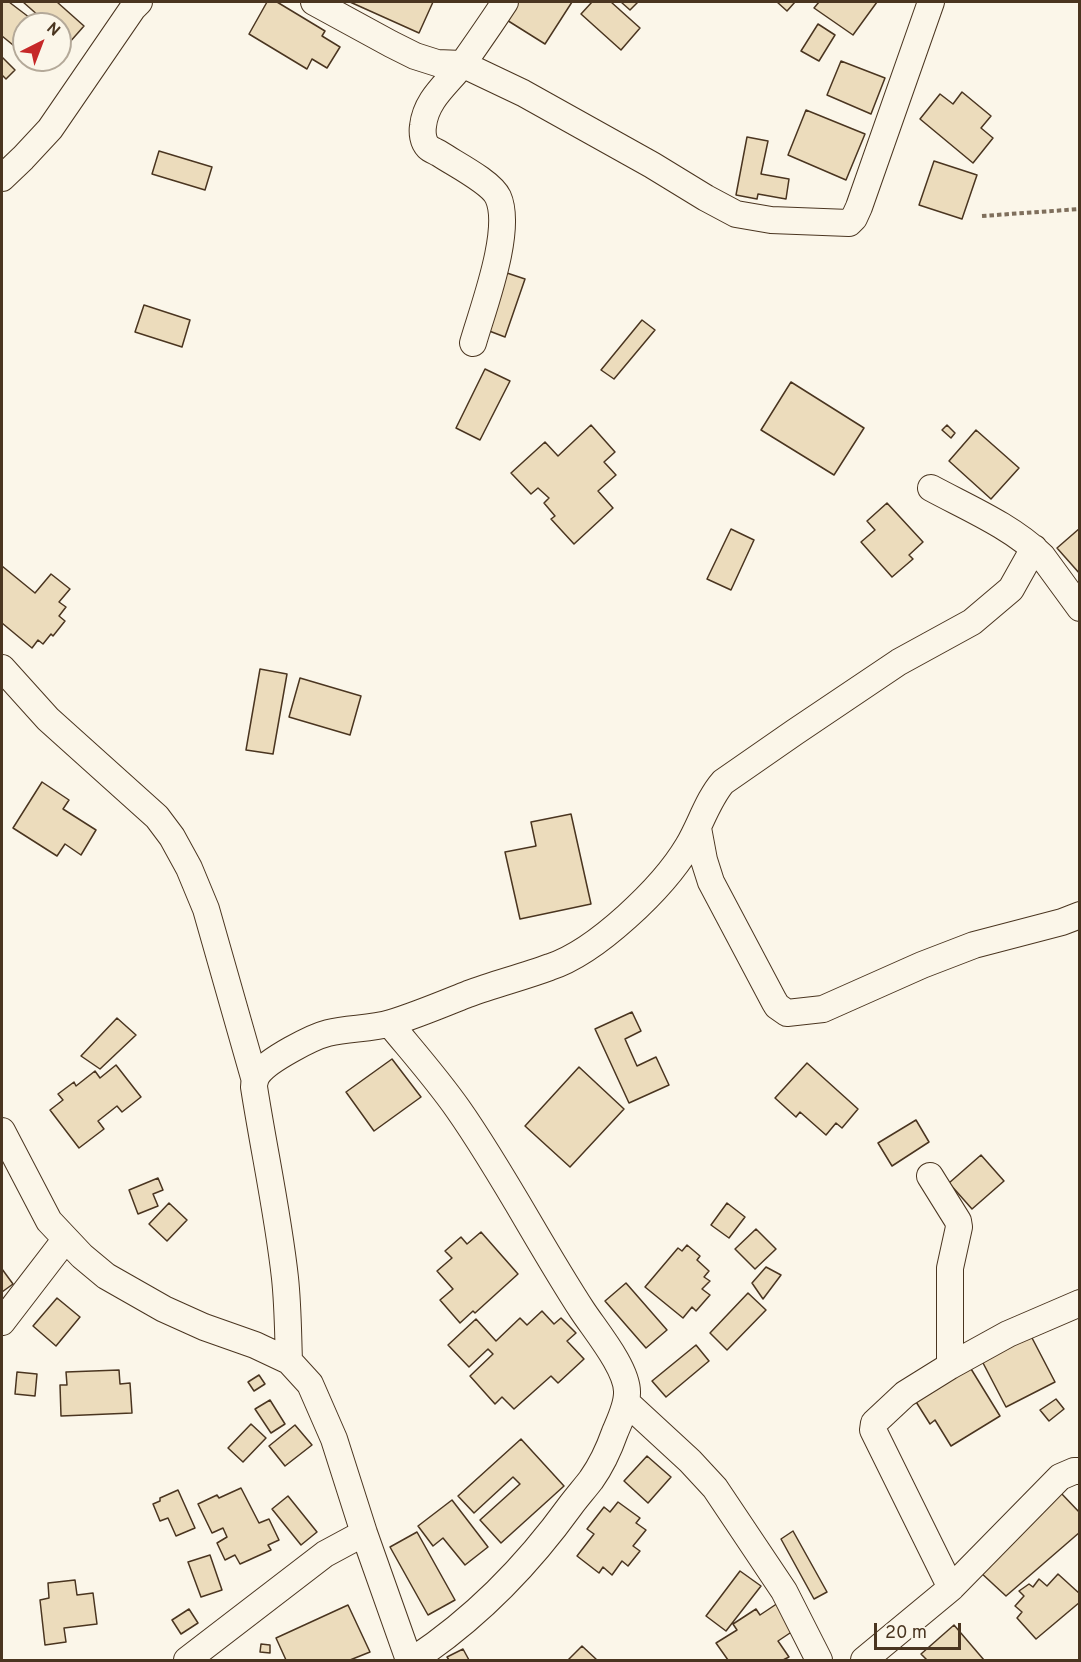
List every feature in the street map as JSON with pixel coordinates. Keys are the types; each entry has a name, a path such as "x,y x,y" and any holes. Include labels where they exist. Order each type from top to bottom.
{"street":[{"path":"314,2 415,56 437,63 462,64 523,93 736,214 771,220 849,223 859,207 931,2"},
{"path":"473,343 499,252 503,230 501,206 498,197 487,184 428,146 423,135 429,105 462,64 505,2"},
{"path":"2,178 50,129 132,4"},
{"path":"931,488 1002,526 1034,548 1080,608"},
{"path":"289,1361 285,1280 276,1211 254,1087 260,1072 304,1043 327,1033 390,1024 471,993 569,960 620,923 663,880 687,848 717,788 723,782 899,662 972,622 1011,589 1034,548"},
{"path":"2,668 48,719 138,798 157,817 172,837 189,868 206,909 255,1081"},
{"path":"698,828 711,882 774,1001 787,1013 823,1009 922,965 974,945 1062,922 1080,915"},
{"path":"2,1131 50,1221 65,1240 106,1276 164,1309 289,1361 310,1384 334,1439 364,1533 411,1660 441,1641 467,1620 500,1589 550,1534 607,1453 626,1402 627,1384 615,1360 582,1311 458,1110 390,1024"},
{"path":"930,1176 958,1221 959,1227 950,1268 950,1366"},
{"path":"2,1322 65,1240"},
{"path":"951,1588 873,1426 874,1423 905,1394 950,1366 1008,1334 1080,1303"},
{"path":"626,1402 690,1461 715,1488 784,1592 819,1660"},
{"path":"864,1660 951,1588 1060,1477 1080,1471"},
{"path":"187,1660 325,1554 364,1533"}],"path":[{"path":"982,216 1080,209"}],"building":[{"path":"2,2 9,2 22,12 12,12 12,44 2,36"},
{"path":"23,2 57,2 68,12 34,12"},
{"path":"267,2 277,2 325,31 322,36 340,47 327,68 312,59 307,69 249,34"},
{"path":"350,2 433,2 419,33"},
{"path":"511,2 572,2 545,44 502,17"},
{"path":"592,2 611,2 640,28 621,50 581,14"},
{"path":"621,2 638,2 630,10"},
{"path":"777,2 795,2 787,11"},
{"path":"819,2 877,2 853,35 814,8"},
{"path":"72,15 84,26 72,40"},
{"path":"818,24 835,35 819,61 801,51"},
{"path":"2,57 12,67 13,72 6,79 2,75"},
{"path":"841,61 885,78 871,114 827,95"},
{"path":"962,92 991,116 981,128 993,138 973,163 920,119 940,94 953,104"},
{"path":"806,110 865,134 846,180 788,155"},
{"path":"747,137 768,141 761,174 789,179 786,199 758,194 757,199 736,195"},
{"path":"159,151 212,167 205,190 152,174"},
{"path":"934,161 977,175 962,219 919,205"},
{"path":"504,272 525,279 505,337 484,329"},
{"path":"144,305 190,320 182,347 135,332"},
{"path":"642,320 655,330 614,379 601,370"},
{"path":"485,369 510,381 480,440 456,428"},
{"path":"791,382 864,428 834,475 761,430"},
{"path":"591,425 615,452 604,462 616,475 598,491 613,508 574,544 551,519 555,516 544,503 549,498 538,488 531,494 511,473 545,442 558,456"},
{"path":"947,425 955,433 951,438 942,430"},
{"path":"976,430 1019,468 991,499 949,461"},
{"path":"887,503 923,542 909,555 913,559 892,577 861,542 875,530 867,521"},
{"path":"1080,528 1080,574 1057,548"},
{"path":"731,529 754,540 731,590 707,579"},
{"path":"2,566 35,593 51,574 70,589 59,602 66,607 59,616 65,621 43,644 38,640 32,648 2,623"},
{"path":"260,669 287,674 273,754 246,750"},
{"path":"300,678 361,696 350,735 289,717"},
{"path":"42,782 69,800 63,809 96,830 81,855 65,844 57,856 13,828"},
{"path":"571,814 591,904 520,919 505,852 536,846 531,822"},
{"path":"632,1012 641,1031 625,1039 637,1066 656,1057 669,1085 629,1103 595,1029"},
{"path":"117,1018 136,1035 100,1069 81,1056"},
{"path":"392,1059 421,1097 374,1131 346,1092"},
{"path":"807,1063 858,1109 842,1128 836,1123 826,1135 800,1112 796,1117 775,1098"},
{"path":"116,1065 141,1097 122,1112 117,1106 98,1121 104,1129 79,1148 50,1110 63,1100 58,1094 74,1082 76,1086 95,1071 100,1078"},
{"path":"579,1067 624,1109 570,1167 525,1126"},
{"path":"916,1120 929,1142 892,1166 878,1143"},
{"path":"981,1155 1004,1181 972,1209 949,1183"},
{"path":"158,1178 163,1190 153,1194 158,1206 138,1214 129,1190"},
{"path":"169,1203 187,1220 167,1241 149,1224"},
{"path":"727,1203 745,1217 729,1238 711,1225"},
{"path":"756,1229 776,1249 755,1269 735,1249"},
{"path":"481,1232 518,1274 475,1313 473,1311 460,1323 440,1300 453,1289 437,1271 452,1258 445,1251 461,1237 467,1244"},
{"path":"687,1245 700,1256 697,1260 709,1271 704,1277 710,1281 702,1289 710,1295 696,1311 692,1307 683,1318 645,1287 678,1248 682,1251"},
{"path":"766,1267 781,1275 763,1299 752,1283"},
{"path":"2,1269 13,1284 2,1292"},
{"path":"626,1283 667,1330 646,1348 605,1301"},
{"path":"748,1293 766,1310 727,1350 710,1333"},
{"path":"57,1298 80,1317 56,1346 33,1326"},
{"path":"542,1311 554,1324 561,1318 576,1333 567,1341 584,1359 558,1383 551,1376 514,1409 502,1397 495,1404 470,1376 493,1354 488,1349 469,1367 448,1345 476,1319 496,1341 520,1318 527,1325"},
{"path":"1031,1336 1055,1382 1006,1407 982,1361"},
{"path":"696,1345 709,1361 666,1397 652,1381"},
{"path":"968,1364 1000,1416 951,1446 935,1420 930,1424 913,1397"},
{"path":"119,1370 120,1384 130,1383 132,1413 61,1416 60,1385 67,1385 66,1372"},
{"path":"17,1372 37,1374 35,1396 15,1394"},
{"path":"259,1375 265,1384 254,1391 248,1382"},
{"path":"1056,1399 1064,1409 1049,1421 1040,1410"},
{"path":"270,1400 285,1424 271,1433 255,1409"},
{"path":"251,1424 266,1438 243,1462 228,1448"},
{"path":"295,1425 312,1445 285,1466 269,1446"},
{"path":"521,1439 564,1486 501,1543 480,1520 520,1484 513,1477 474,1513 458,1496"},
{"path":"647,1456 671,1477 648,1503 624,1481"},
{"path":"241,1488 259,1523 269,1519 279,1540 268,1545 271,1550 240,1564 235,1555 225,1560 217,1543 227,1537 223,1528 212,1533 198,1504 217,1495 219,1498"},
{"path":"178,1490 195,1528 176,1536 168,1518 160,1521 153,1504 160,1501 160,1498"},
{"path":"1060,1492 1080,1513 1080,1532 1006,1596 979,1571"},
{"path":"288,1496 317,1532 301,1545 272,1509"},
{"path":"452,1500 488,1547 465,1565 443,1538 433,1546 418,1526"},
{"path":"618,1502 640,1518 636,1523 646,1530 633,1546 640,1551 628,1566 622,1561 612,1575 603,1567 599,1573 577,1556 594,1534 587,1529 604,1507 610,1512"},
{"path":"793,1531 827,1592 814,1599 781,1539"},
{"path":"417,1532 455,1600 428,1615 390,1547"},
{"path":"210,1555 222,1590 201,1597 188,1562"},
{"path":"740,1571 761,1586 726,1631 706,1616"},
{"path":"1058,1574 1080,1594 1080,1602 1036,1639 1017,1618 1022,1612 1015,1606 1024,1596 1019,1591 1029,1584 1033,1587 1039,1579 1047,1586"},
{"path":"75,1580 77,1595 93,1593 97,1624 64,1628 66,1642 45,1645 40,1600 49,1598 48,1583"},
{"path":"778,1603 796,1629 778,1641 789,1657 783,1660 728,1660 716,1643 737,1630 733,1624 756,1609 760,1615"},
{"path":"348,1605 370,1652 350,1660 286,1660 276,1638"},
{"path":"189,1609 198,1623 181,1634 172,1620"},
{"path":"954,1625 984,1660 927,1660 921,1654"},
{"path":"261,1644 270,1645 270,1653 260,1652"},
{"path":"582,1646 597,1660 568,1660"},
{"path":"463,1649 469,1660 449,1660 447,1657"}]}
